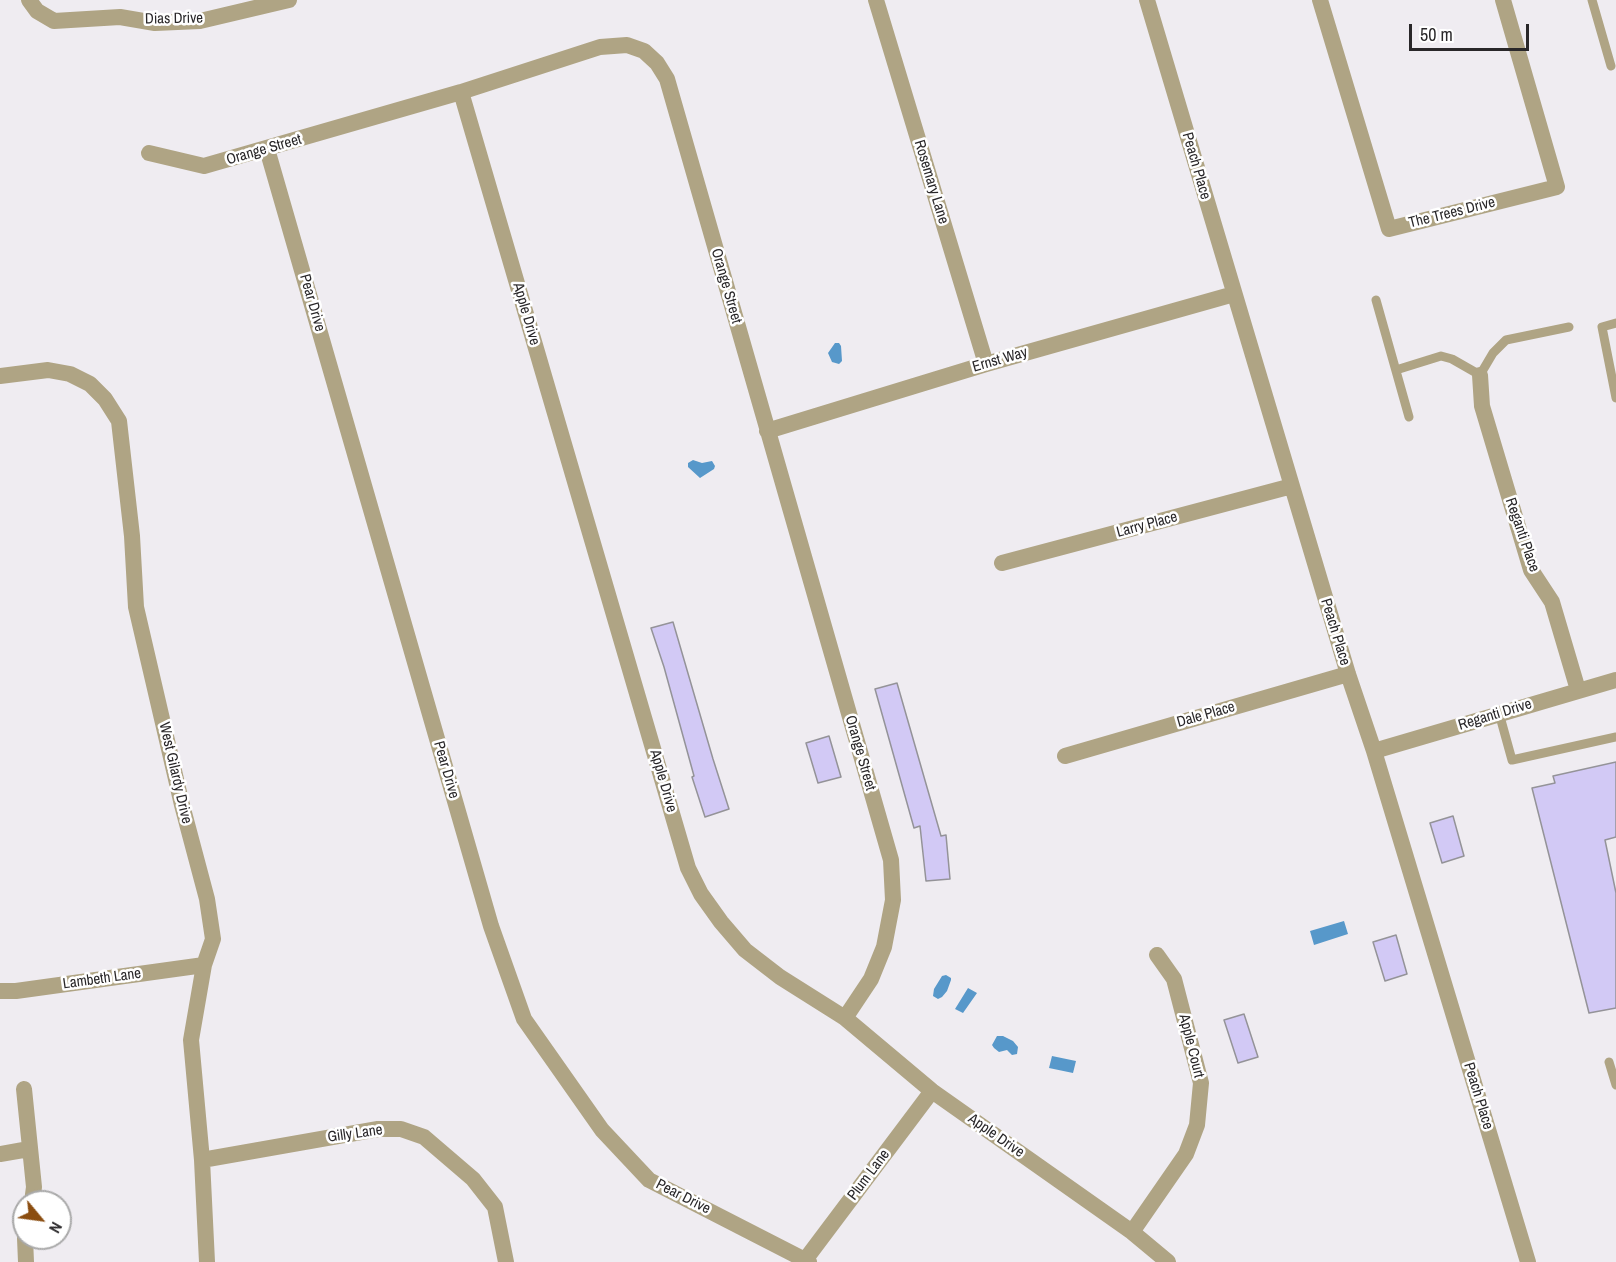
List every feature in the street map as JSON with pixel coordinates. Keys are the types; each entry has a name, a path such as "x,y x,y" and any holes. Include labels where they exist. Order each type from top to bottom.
{"street":[{"name":"Dias Drive","path":"29,0 38,11 54,21 120,17 155,23 200,21 289,0"},
{"name":"Rosemary Lane","path":"876,0 986,364"},
{"name":"Peach Place","path":"1147,0 1348,674 1374,751 1528,1262"},
{"name":"The Trees Drive","path":"1320,0 1389,229 1557,188 1503,0"},
{"name":"Orange Street","path":"149,153 204,166 267,150 461,92 600,47 627,45 644,51 657,63 667,79 891,860 893,900 884,947 871,979 845,1018"},
{"name":"Apple Drive","path":"461,92 688,868 701,894 745,950 780,977 845,1018 932,1091 1132,1232 1168,1262"},
{"name":"Pear Drive","path":"267,150 491,926 524,1019 602,1130 649,1180 807,1261"},
{"name":"Ernst Way","path":"767,431 986,364 1234,294"},
{"name":"West Gilardy Drive","path":"0,376 48,370 70,374 90,384 105,399 118,421 132,536 136,607 182,805 207,899 213,939 204,965 191,1040 202,1160 207,1262"},
{"name":"Reganti Place","path":"1480,375 1482,406 1531,570 1552,602 1578,690"},
{"name":"Larry Place","path":"1002,563 1292,486"},
{"name":"Dale Place","path":"1065,756 1348,674"},
{"name":"Reganti Drive","path":"1374,751 1616,680"},
{"name":"Apple Court","path":"1132,1232 1186,1154 1197,1125 1201,1083 1174,979 1157,955"},
{"name":"Lambeth Lane","path":"0,991 16,992 204,965"},
{"path":"24,1089 34,1190"},
{"name":"Plum Lane","path":"807,1261 932,1091"},
{"name":"Gilly Lane","path":"202,1160 378,1129 401,1129 424,1137 472,1179 495,1207 506,1262"},
{"path":"0,1154 29,1149"}],"lane":[{"path":"1592,0 1611,66"},
{"path":"1376,300 1409,417"},
{"path":"1616,323 1602,327 1612,354 1616,398"},
{"path":"1396,370 1441,356 1452,359 1480,375 1493,353 1506,340 1569,327"},
{"path":"1499,713 1512,760 1616,737"},
{"path":"1609,1062 1616,1085"}],"water":[{"path":"835,343 841,346 842,361 839,364 832,362 828,353"},
{"path":"693,460 702,463 712,461 714,469 700,478 688,467 688,463"},
{"path":"1344,921 1348,934 1314,945 1310,931"},
{"path":"946,975 951,980 947,991 938,999 933,996 934,989 942,976"},
{"path":"968,988 977,993 963,1013 955,1009"},
{"path":"997,1036 1013,1041 1018,1047 1017,1054 1012,1055 1007,1050 999,1052 994,1048 992,1045"},
{"path":"1052,1056 1076,1061 1073,1073 1049,1068"}],"building":[{"path":"673,622 729,809 705,817 651,628"},
{"path":"897,683 941,836 946,835 950,879 926,881 920,826 914,828 875,689"},
{"path":"829,736 841,777 818,783 806,743"},
{"path":"1616,762 1616,837 1605,840 1616,893 1616,1008 1589,1013 1532,788 1555,783 1553,776"},
{"path":"1453,816 1464,856 1442,863 1430,823"},
{"path":"1396,935 1407,974 1385,981 1373,942"},
{"path":"1244,1014 1258,1057 1238,1063 1224,1020"}]}
